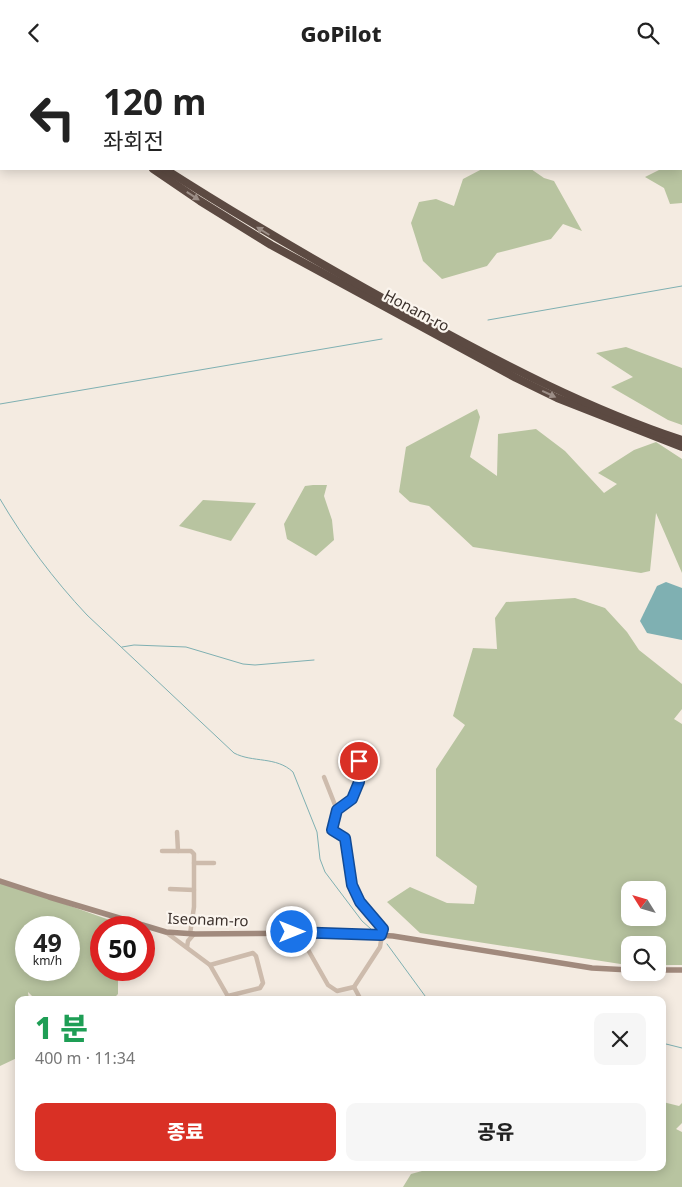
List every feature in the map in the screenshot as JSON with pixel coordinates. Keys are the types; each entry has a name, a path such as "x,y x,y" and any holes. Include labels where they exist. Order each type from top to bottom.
{"highway":[{"name":"Honam-ro","path":"154,170 271,245 516,378 557,398 682,447"},
{"name":"Honam-ro","path":"167,170 273,237 511,368 607,411 682,440"}],"main road":[{"name":"Iseonam-ro","path":"0,881 166,932 192,934 298,932 381,935 592,967 621,969"},
{"path":"666,970 682,970"}],"street":[{"path":"337,810 352,799 359,782 359,761"},
{"path":"298,932 328,985 337,991 354,987 380,947 383,929 360,902 352,885 345,838 332,830 337,810 324,777"},
{"path":"177,832 178,851"},
{"path":"162,851 191,851 194,854 192,934 187,947"},
{"path":"194,863 214,863"},
{"path":"170,889 194,890"},
{"path":"166,932 210,965 228,996"},
{"path":"210,965 253,953 256,956 263,983 260,988 235,996"},
{"path":"354,987 359,996"}],"green space":[{"path":"480,170 532,170 544,178 554,181 582,231 563,224 551,239 497,253 487,266 442,279 423,261 411,223 419,202 436,199 454,206 463,179"},
{"path":"659,170 682,170 682,203 670,204 664,188 645,177"},
{"path":"626,347 682,368 682,425 668,420 611,387 633,377 596,353"},
{"path":"477,409 480,417 470,457 497,476 498,434 536,429 565,451 604,493 617,484 598,473 634,450 656,442 682,459 682,573 656,513 650,571 641,573 473,547 429,506 410,502 399,492 406,447"},
{"path":"327,485 324,496 332,520 334,540 316,556 287,539 284,524 305,486"},
{"path":"203,500 256,503 231,541 179,526"},
{"path":"575,598 605,608 627,632 639,650 682,684 682,709 674,719 682,724 682,965 666,965 666,936 621,936 621,964 420,933 387,902 410,887 447,903 474,904 477,886 436,856 436,769 465,725 453,716 473,648 497,649 495,618 506,602"},
{"path":"0,881 98,916 90,916 90,981 118,981 118,994 116,996 32,996 28,992 28,996 15,996 15,1059 0,1066"},
{"path":"666,1103 679,1106 682,1103 682,1123 676,1129 682,1132 682,1187 403,1187 411,1174 422,1171 666,1171"}],"water":[{"path":"666,582 682,588 682,640 647,633 640,621 657,586"}],"waterway":[{"path":"488,320 682,286"},
{"path":"0,404 382,339"},
{"path":"0,499 40,559 87,615 234,753 279,764 293,772 317,832 320,859 325,872 362,921 371,929"},
{"path":"122,647 134,645 186,647 243,664 255,665 314,660"},
{"path":"387,944 425,996"},
{"path":"666,1044 682,1048"}],"route":[{"path":"292,932 381,935 383,929 360,902 352,885 345,838 332,830 337,810 352,799 359,782 359,761"}]}
